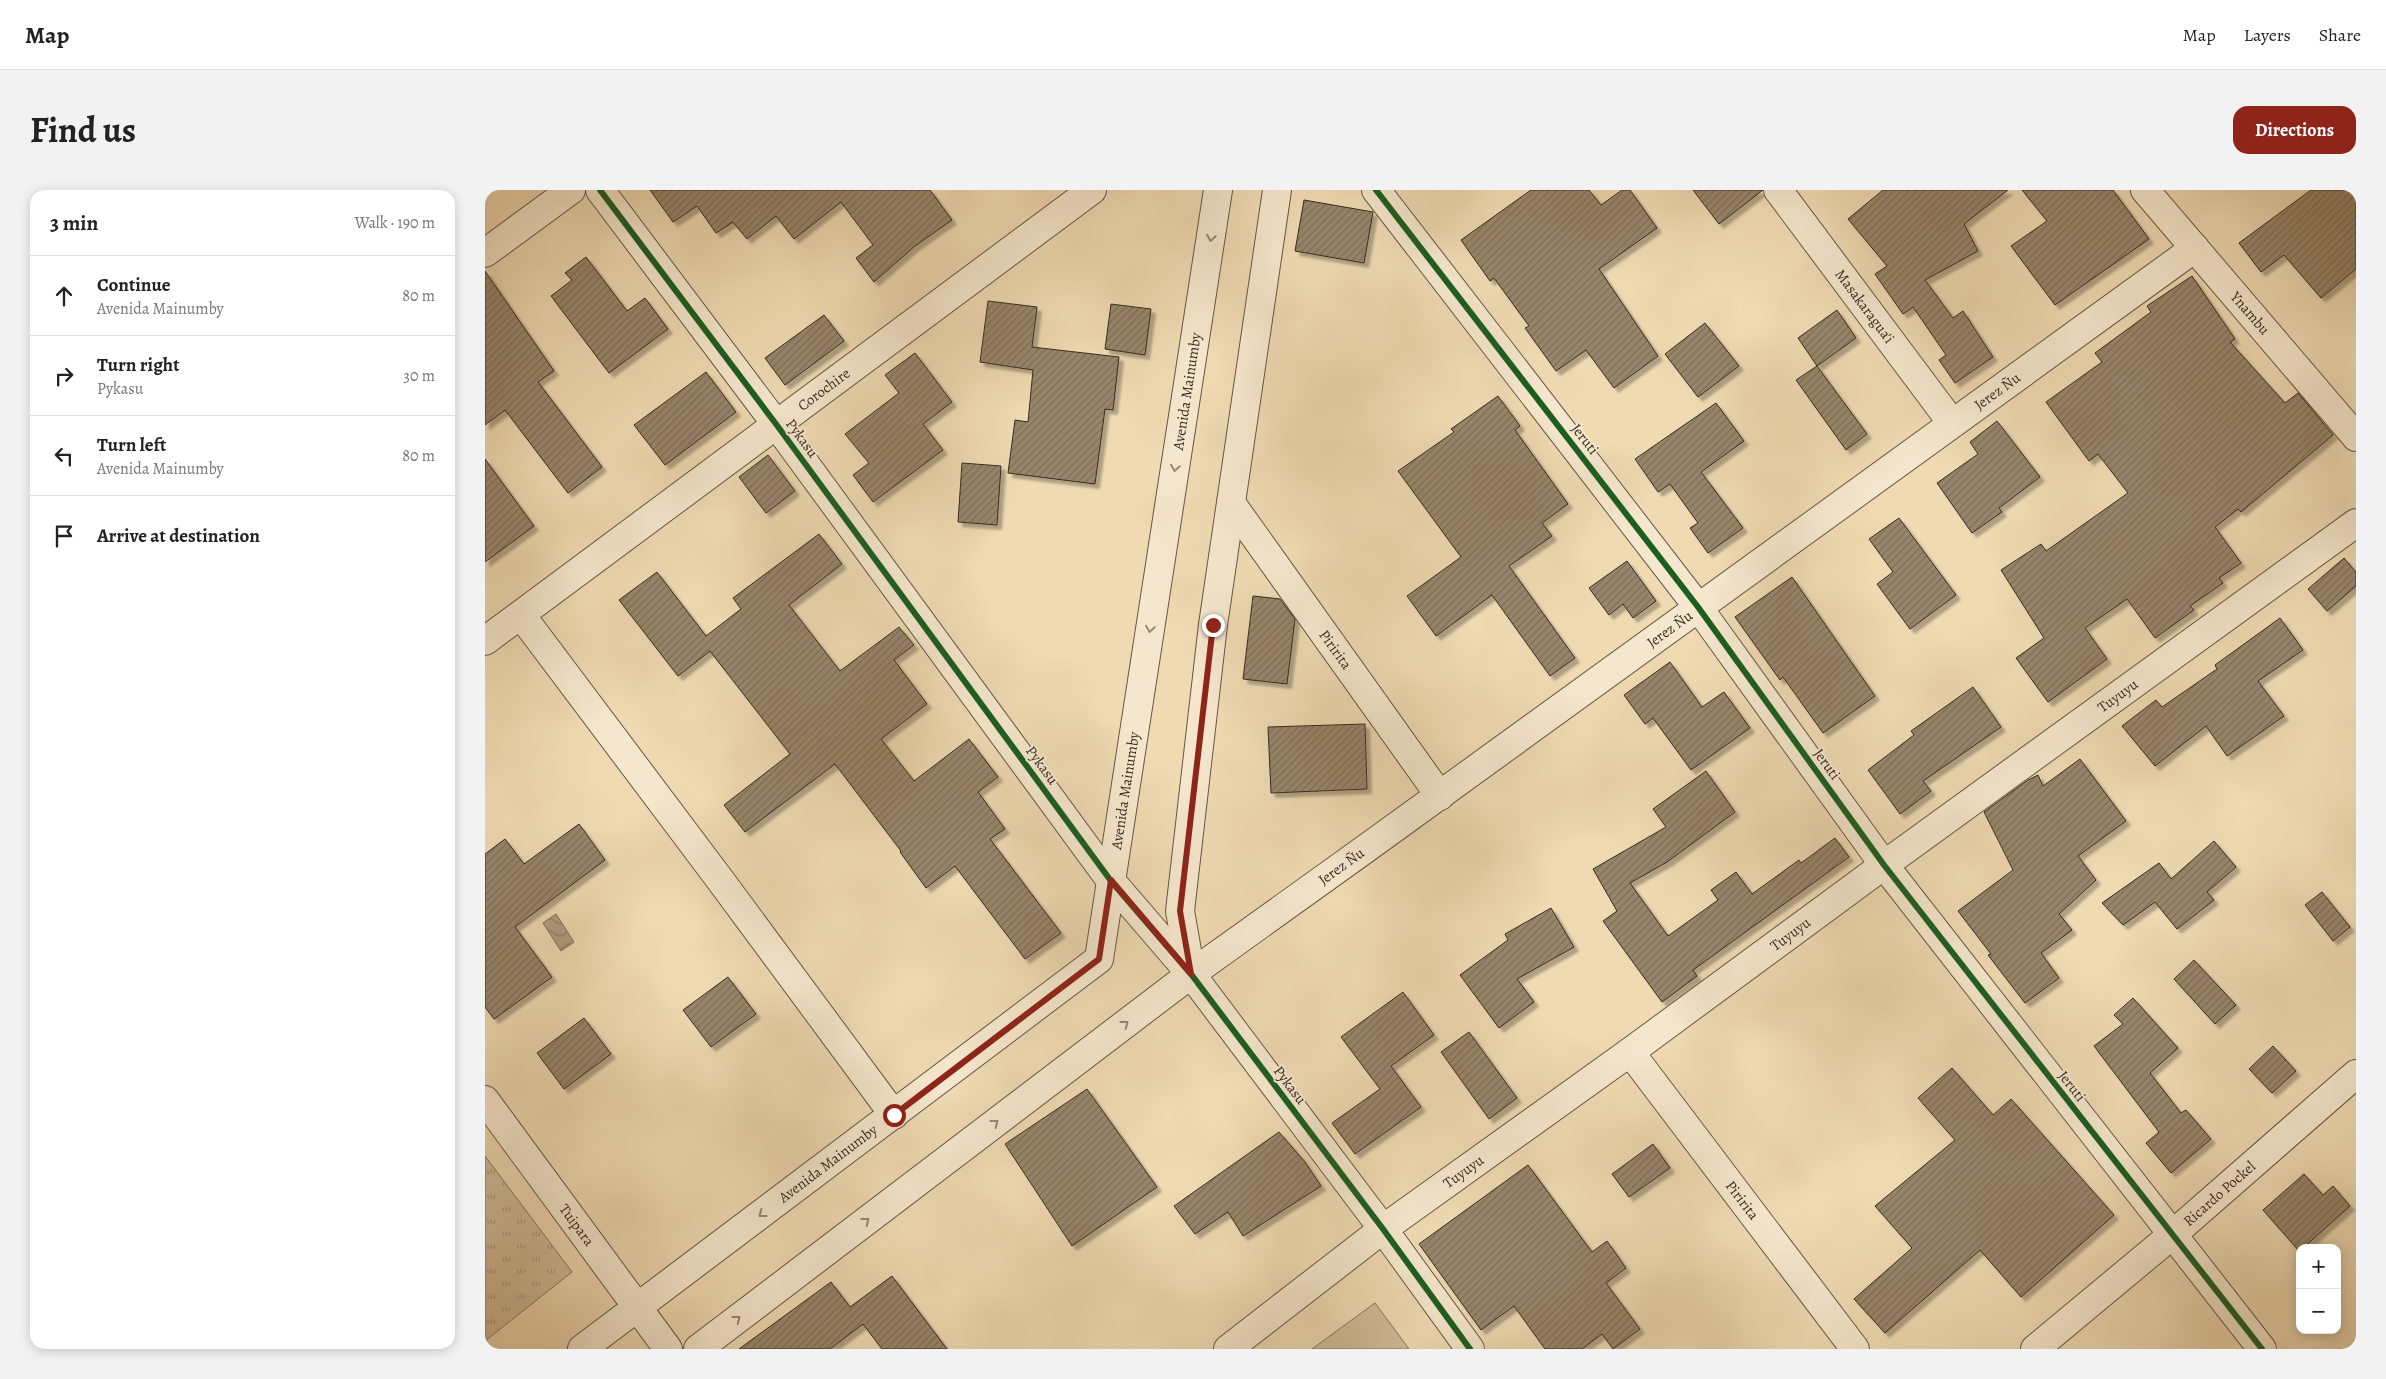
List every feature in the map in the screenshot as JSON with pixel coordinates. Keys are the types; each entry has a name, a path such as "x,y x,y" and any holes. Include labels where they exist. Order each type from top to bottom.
{"street":[{"path":"485,253 571,190"},
{"name":"Pykasu","path":"600,190 776,424 1111,880 1191,974 1383,1229 1470,1349"},
{"name":"Corochire","path":"485,641 1092,190"},
{"name":"Avenida Mainumby","path":"582,1349 1099,959 1218,190"},
{"path":"698,1349 1191,974 1180,911 1212,635 1277,190"},
{"name":"Jeruti","path":"1376,190 1698,607 1884,865 2263,1349"},
{"name":"Masakaragua'i","path":"1778,190 1952,423"},
{"name":"Ynambu","path":"2145,190 2356,437"},
{"name":"Jerez Ñu","path":"1191,974 1440,796 2195,248"},
{"name":"Piririta","path":"1231,503 1440,796"},
{"name":"Tuyuyu","path":"1229,1349 1383,1229 1630,1052 1884,865 2356,523"},
{"path":"521,615 721,880 894,1115"},
{"name":"Piririta","path":"1630,1052 1855,1349"},
{"name":"Ricardo Pockel","path":"2035,1349 2172,1235 2356,1074"},
{"name":"Tuipara","path":"485,1100 668,1349"}],"green space":[{"path":"485,1156 572,1272 485,1341"},
{"path":"1375,1303 1409,1349 1312,1349"}],"water":[{"path":"556,914 574,942 561,951 543,923"}],"building":[{"path":"650,190 930,190 952,220 915,246 874,282 856,258 873,245 841,202 794,239 776,216 747,239 733,222 716,233 697,206 673,222"},
{"path":"1531,190 1589,190 1601,205 1622,190 1630,190 1657,228 1599,269 1658,356 1614,388 1586,350 1556,371 1525,328 1529,326 1494,278 1490,281 1461,240"},
{"path":"1693,190 1763,190 1719,224"},
{"path":"1883,190 2008,190 1964,224 1978,251 1925,280 1953,318 1963,311 1993,357 1955,383 1939,360 1946,355 1913,307 1903,314 1875,274 1887,266 1848,219"},
{"path":"2022,190 2113,190 2149,239 2055,305 2011,246 2047,221"},
{"path":"2311,190 2356,190 2356,269 2321,298 2284,255 2261,272 2239,243"},
{"path":"1304,200 1373,212 1364,263 1295,251"},
{"path":"586,257 627,311 645,298 668,329 609,373 551,296 572,280 565,273"},
{"path":"485,271 554,371 538,382 602,467 568,493 505,410 485,425"},
{"path":"2192,276 2235,339 2230,342 2285,403 2298,393 2333,435 2241,512 2238,509 2215,527 2241,563 2219,578 2223,583 2190,606 2194,610 2155,638 2127,599 2085,628 2107,659 2048,702 2016,658 2044,638 2001,570 2041,544 2046,551 2128,493 2098,454 2089,461 2046,402 2102,362 2095,353 2151,312 2147,306"},
{"path":"988,301 1037,307 1032,347 1119,357 1113,410 1105,409 1095,484 1008,473 1015,420 1028,422 1033,370 980,362"},
{"path":"1111,304 1151,309 1145,355 1105,349"},
{"path":"1837,310 1856,338 1817,366 1798,338"},
{"path":"824,315 844,341 785,385 765,358"},
{"path":"1705,323 1739,366 1698,397 1665,354"},
{"path":"915,353 952,402 923,424 943,450 873,502 853,475 869,463 845,434 899,393 885,375"},
{"path":"1817,366 1867,434 1846,450 1796,380"},
{"path":"706,372 736,412 665,465 634,425"},
{"path":"1498,396 1520,426 1515,430 1568,504 1542,523 1552,536 1509,566 1575,658 1550,676 1492,595 1436,636 1407,596 1461,557 1398,471 1454,432 1451,429"},
{"path":"1716,403 1744,441 1701,472 1743,528 1708,553 1690,528 1698,523 1670,484 1658,492 1635,459"},
{"path":"1997,421 2040,477 1999,508 2002,512 1972,533 1937,483 1978,454 1970,442"},
{"path":"768,455 795,491 766,513 739,477"},
{"path":"485,459 534,526 485,562"},
{"path":"962,463 1001,466 997,525 958,522"},
{"path":"1899,518 1956,595 1910,629 1877,584 1893,572 1869,539"},
{"path":"819,534 842,564 789,605 840,671 899,627 914,645 894,660 927,704 881,739 914,781 969,739 998,777 978,792 1005,829 990,839 1061,933 1025,959 955,866 926,888 901,851 835,764 745,832 724,805 790,754 710,651 678,676 619,600 657,572 706,636 741,609 733,598"},
{"path":"2344,558 2356,572 2356,586 2327,611 2308,589"},
{"path":"1627,561 1656,601 1633,618 1623,604 1609,615 1589,588"},
{"path":"1792,577 1875,696 1823,733 1783,677 1780,680 1735,617"},
{"path":"1253,596 1280,599 1295,619 1287,684 1243,679"},
{"path":"2280,618 2303,650 2258,681 2284,716 2227,756 2206,726 2155,766 2122,726 2156,700 2162,707 2217,669 2215,665"},
{"path":"1670,662 1702,707 1724,692 1750,728 1691,770 1653,718 1645,724 1624,695"},
{"path":"1973,687 2001,727 1923,781 1931,791 1900,814 1868,770 1914,735 1911,731"},
{"path":"1365,724 1367,789 1271,793 1268,727"},
{"path":"2080,759 2126,821 2078,856 2096,880 2059,914 2072,930 2041,953 2059,978 2025,1003 1988,955 1991,954 1958,911 2013,870 1984,812 2028,780 2038,775 2043,786"},
{"path":"1706,771 1735,812 1667,862 1630,883 1668,936 1718,900 1711,890 1736,872 1752,894 1799,860 1801,863 1835,838 1849,857 1693,970 1697,976 1662,1002 1603,921 1617,911 1593,869 1666,827 1653,809"},
{"path":"579,824 605,860 515,927 552,977 494,1019 485,1007 485,854 505,839 524,864"},
{"path":"2214,841 2236,867 2207,892 2214,900 2177,929 2155,902 2123,925 2102,903 2159,863 2171,879"},
{"path":"2322,892 2350,927 2333,941 2305,905"},
{"path":"1551,908 1574,947 1517,979 1534,1002 1499,1028 1460,975 1508,940 1505,934"},
{"path":"2194,960 2236,1005 2215,1024 2174,979"},
{"path":"728,977 756,1014 711,1047 683,1010"},
{"path":"1403,992 1434,1035 1391,1066 1421,1107 1355,1154 1332,1123 1380,1089 1341,1037"},
{"path":"2133,998 2178,1048 2150,1073 2181,1113 2186,1110 2211,1139 2171,1173 2146,1143 2159,1132 2094,1046 2123,1024 2114,1015"},
{"path":"584,1018 611,1054 564,1089 537,1053"},
{"path":"1469,1032 1517,1098 1489,1119 1441,1052"},
{"path":"2273,1046 2296,1071 2272,1093 2249,1069"},
{"path":"1952,1068 1993,1115 2011,1099 2114,1215 2021,1297 1980,1250 1885,1333 1854,1299 1912,1248 1875,1206 1955,1140 1918,1098"},
{"path":"1087,1089 1157,1187 1072,1246 1005,1144"},
{"path":"1279,1132 1305,1162 1321,1186 1243,1236 1228,1212 1195,1234 1174,1206"},
{"path":"1653,1144 1670,1168 1629,1197 1612,1174"},
{"path":"1528,1165 1592,1252 1607,1241 1626,1268 1606,1283 1640,1329 1613,1349 1602,1334 1582,1349 1545,1349 1514,1306 1481,1330 1419,1244"},
{"path":"2304,1174 2323,1195 2333,1186 2350,1206 2307,1244 2296,1244 2296,1248 2263,1210"},
{"path":"892,1276 947,1349 882,1349 863,1324 830,1349 739,1349 831,1282 850,1307"}],"cycle path":[{"path":"600,190 776,424 1111,881 1191,974 1383,1229 1470,1349"},
{"path":"1376,190 1698,607 1884,865 2262,1349"}],"route":[{"path":"894,1115 1099,959 1111,880 1191,974 1180,911 1213,625"}]}
